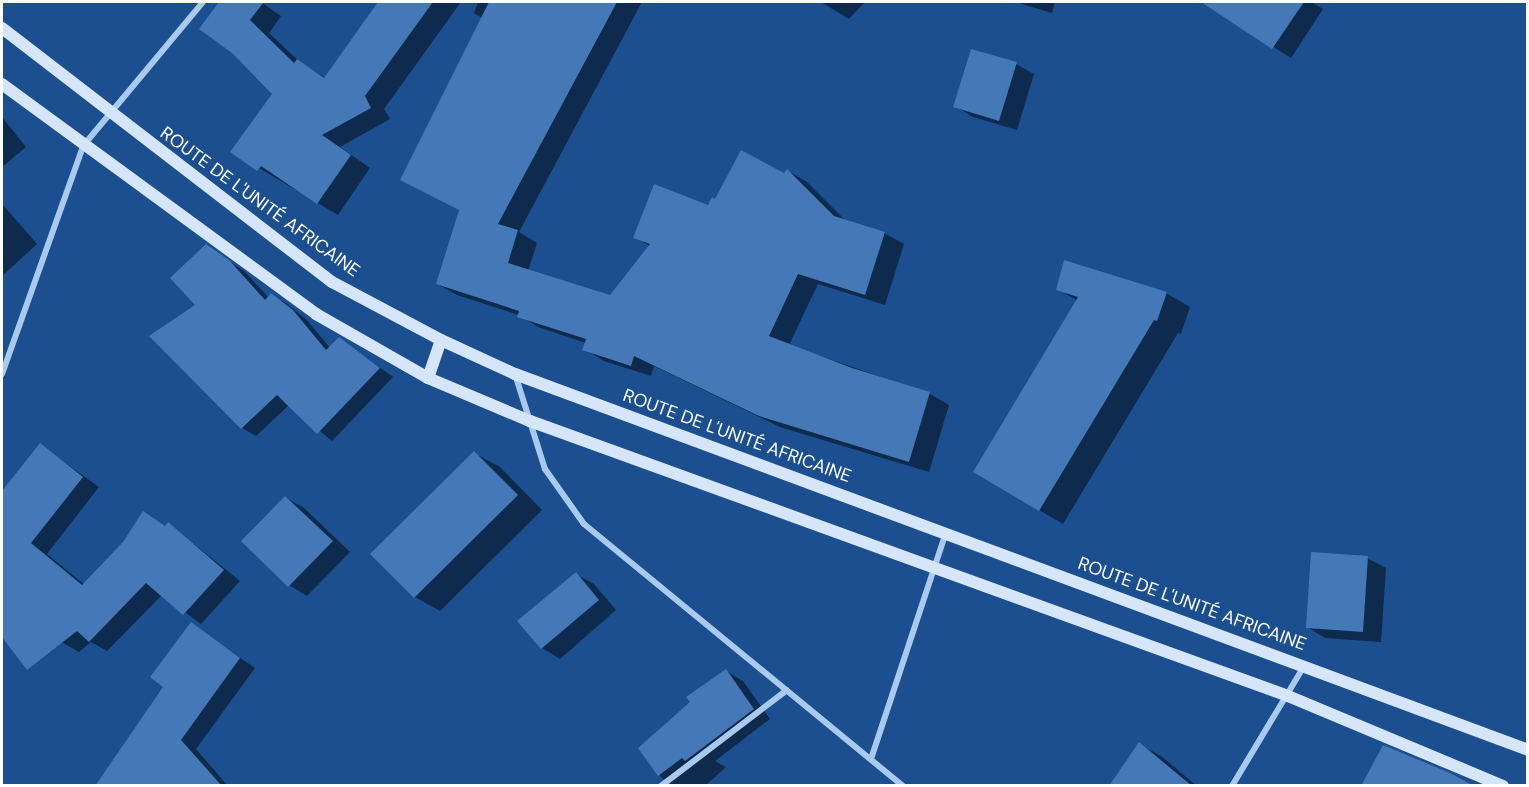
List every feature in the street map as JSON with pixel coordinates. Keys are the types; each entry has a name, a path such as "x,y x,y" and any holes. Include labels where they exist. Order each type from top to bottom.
{"main road":[{"name":"ROUTE DE L'UNITÉ AFRICAINE","path":"2,28 332,282 441,340 515,374 1305,665 1527,750"},
{"path":"2,84 83,146 316,314 428,378 530,421 1288,696 1503,786"},
{"path":"428,378 441,340"}],"street":[{"path":"2,374 83,146 203,2"},
{"path":"515,374 545,469 584,524 903,786"},
{"path":"871,759 946,532"},
{"path":"1232,786 1305,665"},
{"path":"661,786 787,690"}],"building":[{"path":"219,2 264,2 250,20 294,63 297,59 324,78 378,2 433,2 365,96 371,108 322,135 351,155 317,204 261,166 257,171 230,152 272,94 232,53 199,29"},
{"path":"489,2 617,2 498,224 518,230 508,263 610,295 650,244 633,238 654,184 708,205 712,197 715,199 741,150 784,173 787,169 834,216 885,232 865,295 798,274 769,336 852,368 930,392 909,462 759,416 634,356 631,366 582,350 586,339 517,317 519,311 436,284 459,210 400,180"},
{"path":"1201,2 1304,2 1272,49"},
{"path":"971,49 1017,62 999,121 953,107"},
{"path":"206,244 230,261 265,300 271,293 293,310 326,350 339,337 380,368 317,434 277,395 241,429 149,336 195,305 170,278"},
{"path":"1064,260 1167,292 1157,321 1154,320 1039,511 973,472 1078,297 1056,290"},
{"path":"40,443 83,477 31,543 82,585 123,542 143,511 165,526 168,522 224,570 183,615 146,583 89,642 77,631 27,670 2,637 2,491"},
{"path":"474,451 518,495 414,598 370,554"},
{"path":"285,496 333,541 288,587 241,541"},
{"path":"1311,552 1368,556 1363,632 1306,628"},
{"path":"576,572 599,600 541,649 517,621"},
{"path":"191,622 240,658 181,740 222,786 95,786 163,687 150,677"},
{"path":"726,669 754,709 685,761 682,758 658,776 638,748 690,702 686,697"},
{"path":"1139,742 1192,786 1109,786"},
{"path":"1383,745 1450,773 1474,786 1361,786"}]}
